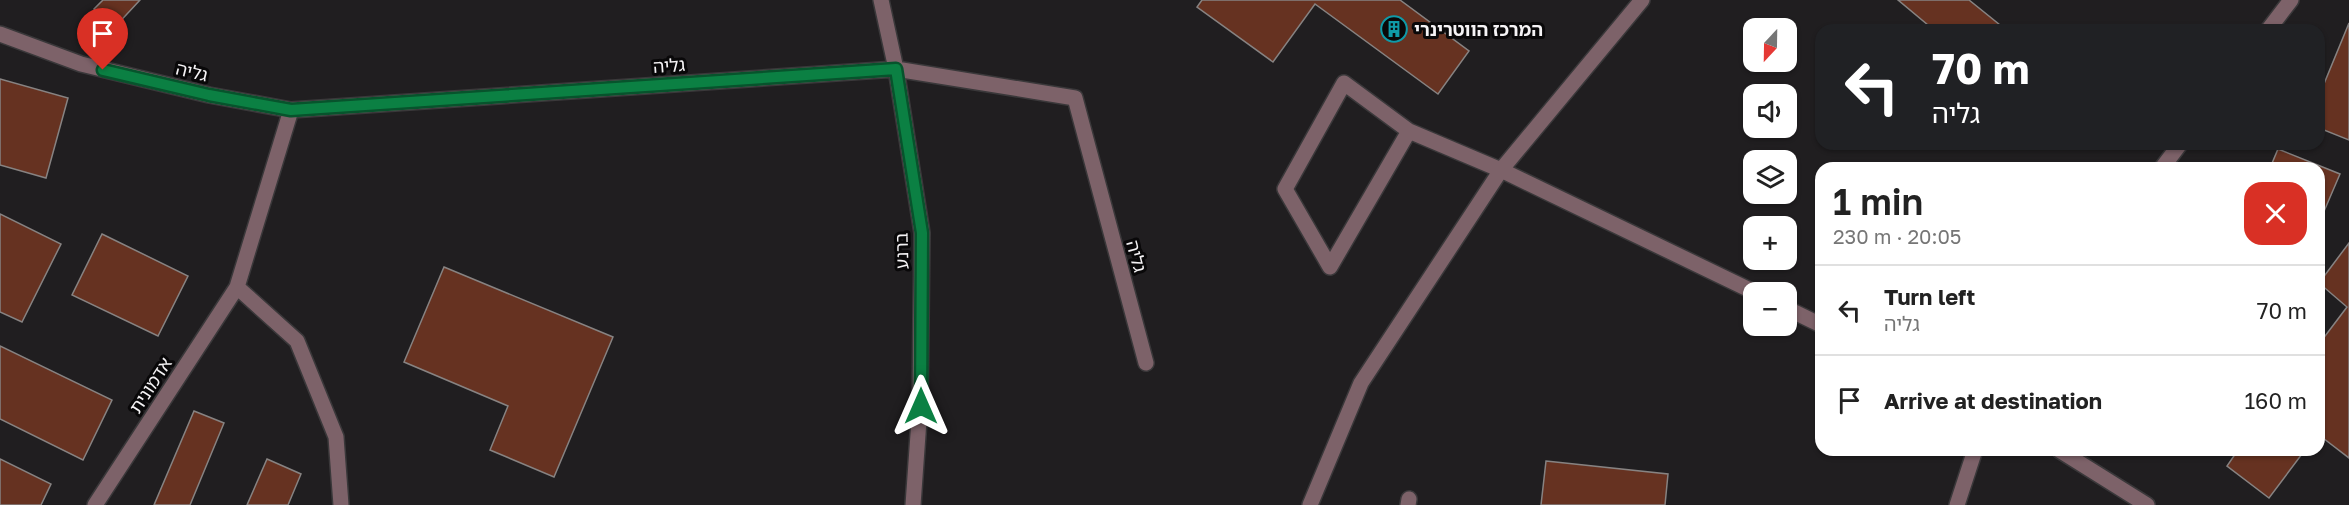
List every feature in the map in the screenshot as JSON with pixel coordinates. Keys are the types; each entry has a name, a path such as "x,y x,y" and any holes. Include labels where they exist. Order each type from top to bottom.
{"street":[{"name":"ברנע","path":"880,0 896,69 922,233 921,406 913,505"},
{"path":"1310,505 1361,383 1501,170 1642,0"},
{"path":"2273,24 2291,0"},
{"name":"גליה","path":"0,34 81,64 209,95 291,110 896,69 1075,98 1146,363"},
{"path":"1409,131 1330,267 1285,189 1344,83 1409,131 1501,170 1743,287"},
{"name":"אדמונית","path":"95,505 237,287 291,110"},
{"path":"237,287 297,341 336,437 341,505"},
{"path":"1797,313 1815,322"},
{"path":"1957,505 1973,456"},
{"path":"2069,456 2147,505"}],"building":[{"path":"103,0 140,0 114,28 94,9"},
{"name":"המרכז הווטרינרי","path":"1202,0 1400,0 1469,51 1438,94 1315,4 1273,62 1197,7"},
{"path":"1898,0 1969,0 1999,24 1927,24"},
{"path":"2349,23 2349,140 2325,130 2325,81"},
{"path":"0,79 68,98 46,178 0,165"},
{"path":"2278,150 2280,150 2310,162 2273,162"},
{"path":"2325,168 2340,174 2325,209"},
{"path":"0,214 61,244 22,322 0,312"},
{"path":"102,234 188,276 158,336 72,295"},
{"path":"2349,243 2349,458 2325,440 2325,336 2347,307 2325,288 2325,275"},
{"path":"444,267 613,337 554,477 490,450 508,406 404,362"},
{"path":"0,346 112,400 83,460 0,419"},
{"path":"194,411 224,423 190,505 154,505"},
{"path":"2234,456 2300,456 2269,498 2227,466"},
{"path":"0,459 51,484 41,505 0,505"},
{"path":"267,459 301,474 288,505 247,505"},
{"path":"1546,461 1668,474 1665,505 1541,505"}],"place":[{"name":"המרכז הווטרינרי","path":"1394,29"}],"route":[{"path":"103,70 209,95 291,110 896,69 922,233 921,406"}]}
